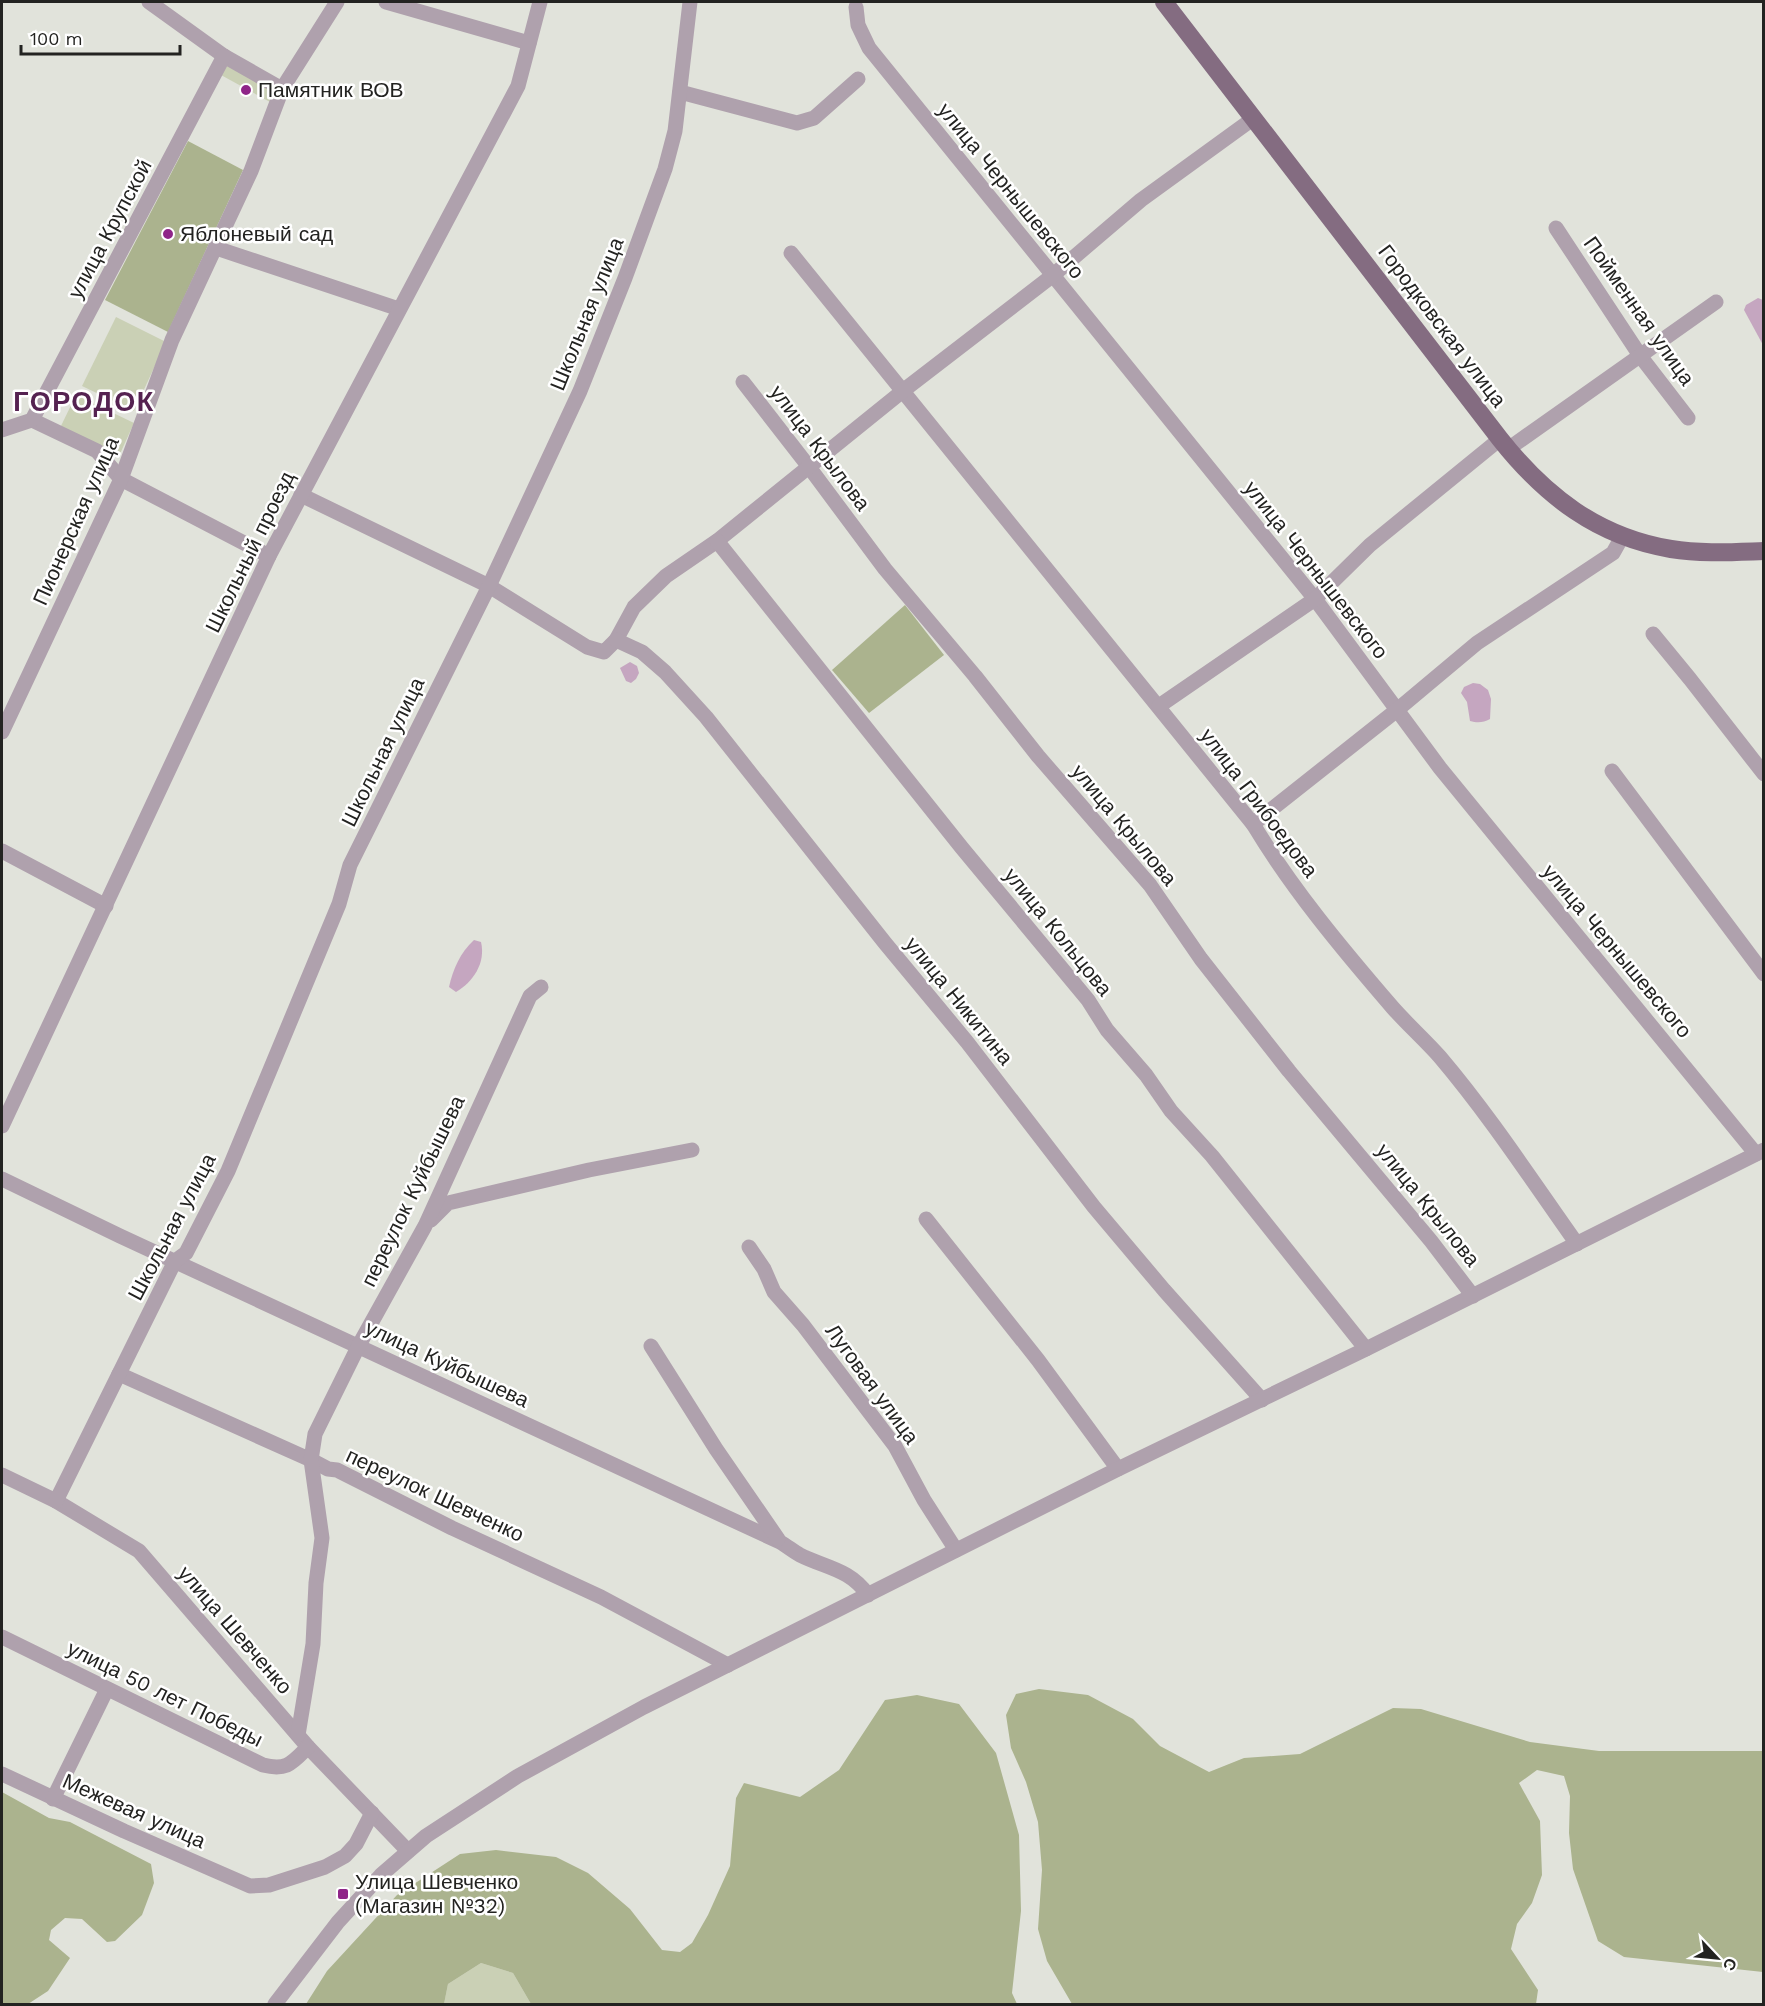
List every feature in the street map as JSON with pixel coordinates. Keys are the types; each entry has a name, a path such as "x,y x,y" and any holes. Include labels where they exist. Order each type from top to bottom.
{"main road":[{"name":"Городковская улица","path":"1164,2 1504,444 1542,487 1574,512 1622,537 1672,550 1764,551"}],"street":[{"path":"148,2 224,56 282,89"},
{"name":"Пионерская улица","path":"2,732 121,479 172,340 251,171 282,89 337,2"},
{"path":"386,2 529,43"},
{"name":"Школьный проезд","path":"2,1126 269,556 518,86 540,2"},
{"name":"Школьная улица","path":"56,1501 175,1261 186,1253 228,1171 339,904 350,865 489,586 580,391 665,169 675,131 680,92 686,2"},
{"name":"улица Чернышевского","path":"856,7 858,25 869,48 1315,599 1440,768 1550,904 1760,1152"},
{"name":"улица Крупской","path":"32,420 224,56"},
{"path":"680,92 797,123 814,118 858,79"},
{"path":"301,495 489,586 587,647 604,652 616,639 634,607 666,576 717,541 904,390 1052,276 1141,200 1254,118"},
{"name":"Пойменная улица","path":"1556,228 1641,357 1688,418"},
{"path":"216,248 399,309"},
{"name":"улица Грибоедова","path":"791,253 1253,824 1271,854 1318,916 1394,1009 1440,1057 1577,1244"},
{"path":"1158,706 1315,599 1370,545 1504,444 1641,357 1716,302"},
{"name":"улица Крылова","path":"743,382 885,569 975,676 1038,756 1150,885 1202,959 1282,1062 1409,1214 1473,1296"},
{"path":"2,430 32,420 97,451 121,479 269,556"},
{"path":"1253,824 1477,643 1612,553 1622,537"},
{"name":"улица Кольцова","path":"717,541 963,848 1075,983 1107,1030 1146,1075 1171,1111 1212,1156 1366,1349"},
{"path":"1653,634 1764,774"},
{"name":"улица Никитина","path":"616,639 642,652 665,672 706,717 885,943 973,1049 1087,1198 1164,1290 1262,1400"},
{"path":"1612,771 1764,974"},
{"path":"2,851 106,906"},
{"name":"переулок Куйбышева","path":"303,1741 322,1538 311,1460 315,1434 359,1346 424,1226 530,996 541,987"},
{"path":"424,1226 448,1203 589,1170 692,1150"},
{"path":"275,2004 338,1922 381,1875 426,1836 518,1776 644,1707 868,1594 1760,1152"},
{"name":"улица Куйбышева","path":"2,1179 780,1542 800,1554 838,1569 859,1582 868,1594"},
{"path":"926,1219 1038,1360 1118,1469"},
{"name":"Луговая улица","path":"749,1247 764,1269 774,1292 803,1325 895,1446 924,1500 956,1550"},
{"path":"651,1346 716,1449 780,1542"},
{"name":"переулок Шевченко","path":"119,1374 328,1469 337,1470 358,1480 452,1528 601,1597 728,1665"},
{"name":"улица Шевченко","path":"2,1475 56,1501 139,1551 303,1741 408,1851"},
{"name":"улица 50 лет Победы","path":"2,1637 263,1765 284,1767 292,1762 303,1741"},
{"path":"53,1799 107,1689"},
{"name":"Межевая улица","path":"2,1774 250,1886 269,1885 325,1867 345,1856 356,1844 372,1814"}],"green space":[{"path":"227,65 275,92 270,102 221,75"},
{"path":"188,141 243,170 168,332 105,300"},
{"path":"116,317 166,342 134,411 82,386"},
{"path":"76,395 134,423 119,456 60,428"},
{"path":"905,605 944,655 869,713 832,670"},
{"path":"1039,1689 1088,1695 1133,1719 1160,1746 1209,1772 1244,1758 1300,1754 1393,1708 1421,1709 1530,1742 1599,1751 1763,1751 1763,1972 1624,1957 1598,1941 1573,1869 1569,1833 1570,1796 1564,1776 1537,1770 1519,1783 1540,1821 1542,1875 1532,1903 1517,1924 1511,1949 1538,1990 1536,2004 1072,2004 1047,1961 1038,1929 1042,1870 1038,1822 1026,1782 1011,1748 1006,1715 1016,1694"},
{"path":"917,1695 959,1704 996,1753 1019,1835 1021,1911 1012,1993 1017,2004 531,2004 513,1973 481,1963 448,1984 444,2004 306,2004 327,1971 397,1895 460,1854 496,1850 556,1857 588,1873 630,1909 662,1950 680,1952 692,1943 708,1915 730,1866 736,1798 744,1783 800,1797 839,1770 885,1700"},
{"path":"2,1792 49,1818 70,1822 151,1864 154,1883 142,1915 115,1941 107,1942 82,1919 65,1918 51,1930 49,1940 70,1958 48,1991 28,2004 2,2004"},
{"path":"481,1963 513,1973 531,2004 444,2004 448,1984"}],"shaded area":[{"path":"1758,298 1763,300 1763,345 1744,310 1746,305"},
{"path":"630,662 637,666 639,673 631,683 626,681 620,668"},
{"path":"1473,683 1480,684 1488,690 1491,699 1490,719 1485,721 1470,721 1467,702 1461,693 1464,687"},
{"path":"474,940 481,942 480,964 468,983 456,992 449,987 453,974 461,956"}],"place":[{"name":"Памятник ВОВ","path":"246,90"},
{"name":"Яблоневый сад","path":"168,234"},
{"name":"Улица Шевченко (Магазин №32)","path":"343,1894"}],"district":[{"name":"ГОРОДОК","path":"84,402"}]}
